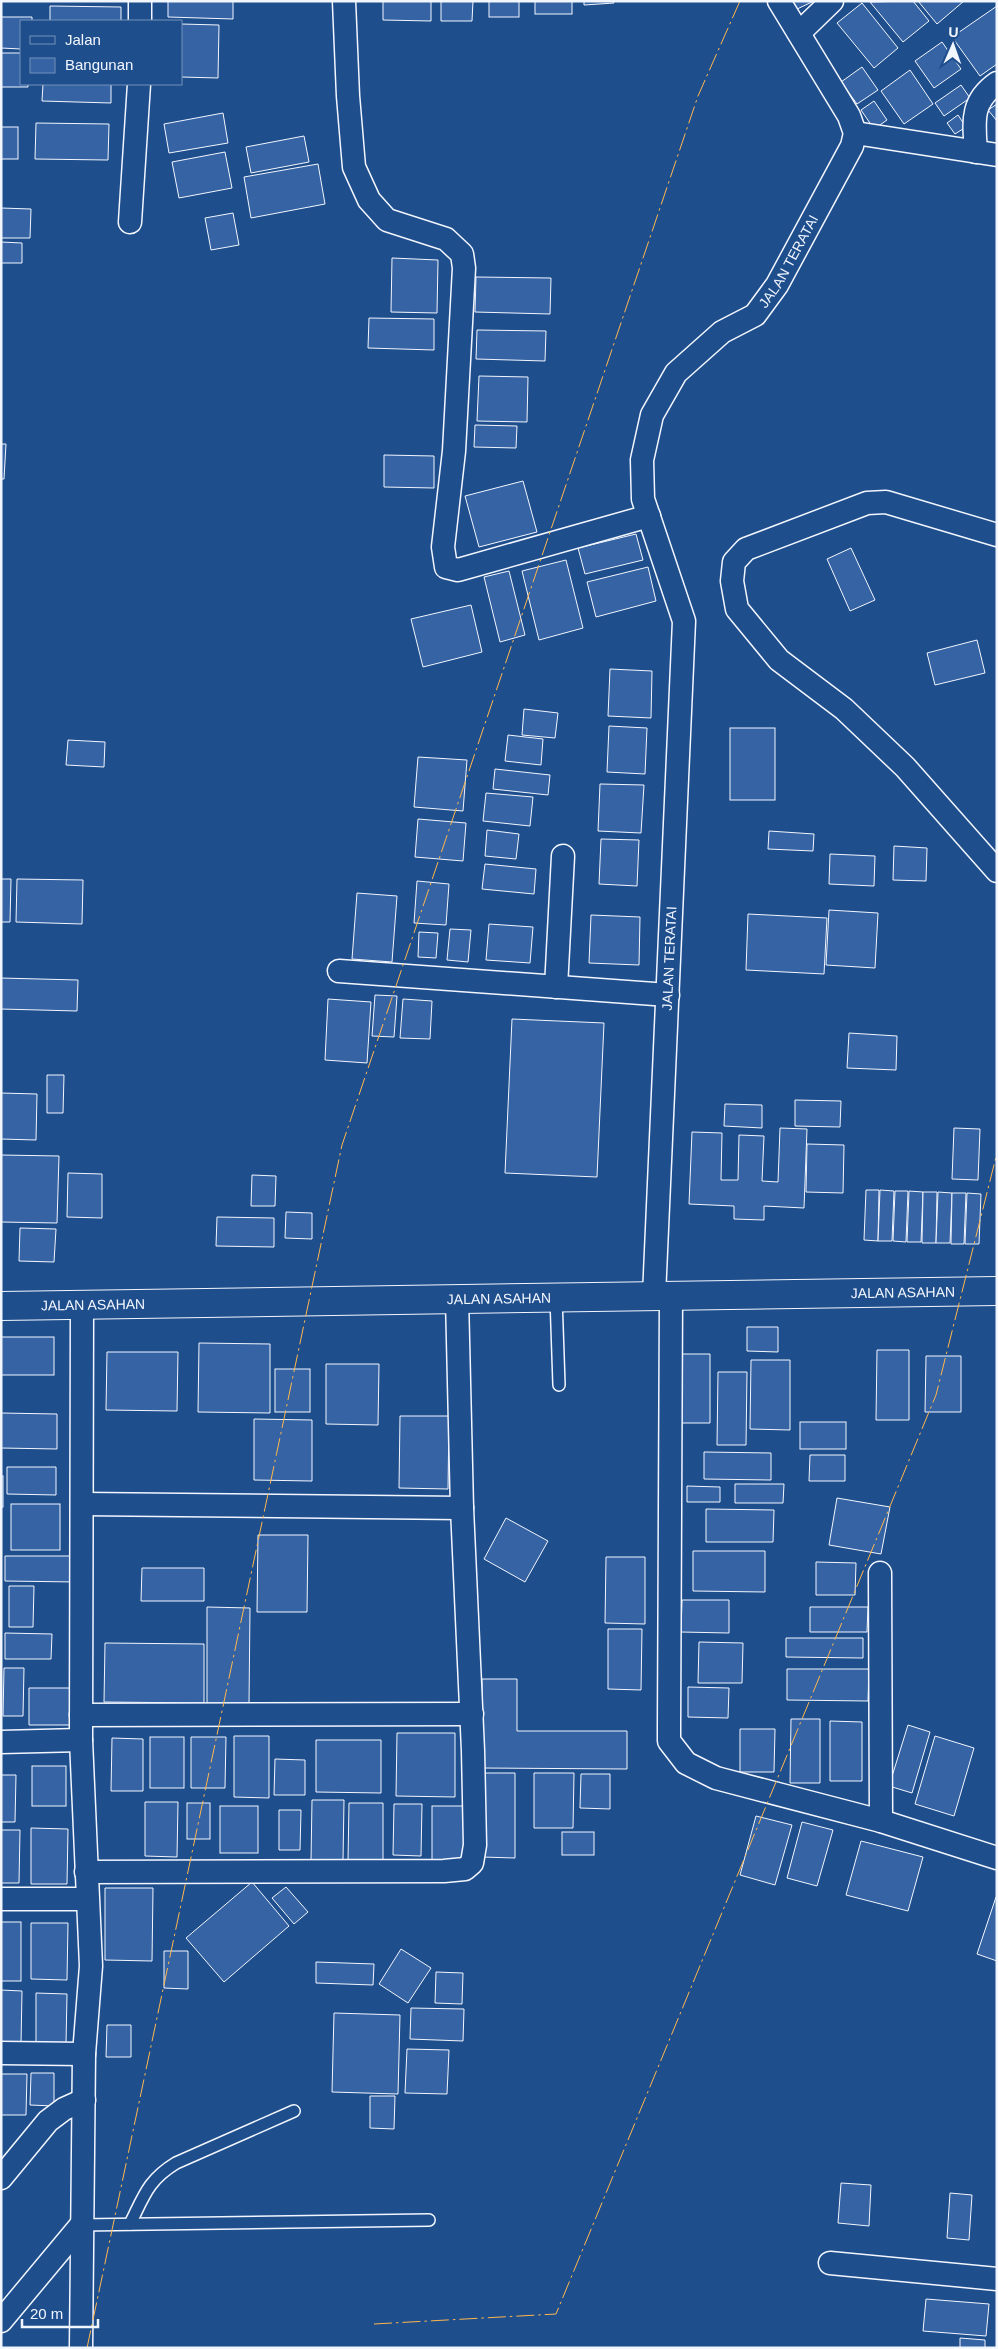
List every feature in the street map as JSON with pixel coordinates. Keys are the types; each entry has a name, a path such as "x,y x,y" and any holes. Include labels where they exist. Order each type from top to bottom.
{"main road":[{"name":"JALAN ASAHAN","path":"1,1306 997,1291"}],"street":[{"path":"140,1 140,20"},
{"path":"344,1 348,96 354,166 369,200 387,220 446,239 462,254 464,268 454,442 443,547 446,567 458,570 649,516"},
{"path":"779,1 849,116 855,133 986,153 974,120 976,109 982,96 997,83"},
{"path":"799,33 832,1"},
{"path":"130,222 139,85"},
{"name":"JALAN TERATAI","path":"855,133 848,154 777,284 755,315 722,332 676,373 652,416 642,460 643,499 684,621 668,995 663,1295 670,1741 686,1763 716,1778 881,1821 997,1858"},
{"path":"995,861 905,767 844,709 779,660 736,609 732,581 734,562 746,548 867,503 896,505 997,535"},
{"path":"556,987 563,856"},
{"path":"339,971 668,995"},
{"path":"86,1872 417,1871 465,1869 472,1863 474,1853 472,1714 462,1508 457,1298"},
{"path":"81,2348 84,2054 91,1966 81,1740 82,1305"},
{"path":"82,1504 462,1508"},
{"path":"880,1573 881,1821"},
{"path":"81,1715 472,1714"},
{"path":"1,1742 81,1740"},
{"path":"1,1899 87,1900"},
{"path":"1,2053 84,2054"},
{"path":"1,2178 48,2121 64,2109 84,2100"},
{"path":"1,2321 81,2225"},
{"path":"830,2263 997,2278"}],"lane":[{"path":"556,1297 560,1384"},
{"path":"130,2224 152,2182 160,2173 176,2163 294,2111"},
{"path":"81,2225 429,2220"}],"building":[{"path":"168,1 233,1 233,19 168,17"},
{"path":"383,1 431,1 431,21 383,20"},
{"path":"441,1 473,1 472,21 441,21"},
{"path":"489,1 519,1 519,17 489,17"},
{"path":"535,1 572,1 572,14 535,14"},
{"path":"584,1 613,1 614,3 584,5"},
{"path":"788,1 814,1 793,11"},
{"path":"913,1 929,21 903,42 870,2"},
{"path":"918,1 964,1 937,24"},
{"path":"862,3 898,48 874,68 837,23"},
{"path":"50,6 121,7 121,20 50,20"},
{"path":"997,6 997,64 980,76 952,37"},
{"path":"1,17 32,17 32,20 20,20 20,49 1,48"},
{"path":"182,24 219,25 218,78 182,77"},
{"path":"942,42 961,69 934,88 915,61"},
{"path":"1,53 20,53 20,85 28,85 28,87 1,87"},
{"path":"862,67 878,90 857,104 841,82"},
{"path":"910,70 933,104 904,124 881,91"},
{"path":"43,85 111,85 111,103 42,101"},
{"path":"961,85 970,98 944,116 935,103"},
{"path":"874,101 887,120 874,129 861,110"},
{"path":"997,104 997,121 988,110"},
{"path":"223,113 228,143 169,153 164,124"},
{"path":"958,115 966,127 955,134 947,123"},
{"path":"36,123 109,124 108,160 35,159"},
{"path":"1,127 18,127 18,159 1,159"},
{"path":"304,136 309,162 251,173 246,147"},
{"path":"225,152 232,188 179,198 172,162"},
{"path":"318,164 325,204 251,218 244,177"},
{"path":"1,208 31,209 30,238 1,238"},
{"path":"233,213 239,245 211,250 205,218"},
{"path":"1,242 22,243 22,263 1,263"},
{"path":"392,258 438,260 437,313 391,312"},
{"path":"476,277 551,278 550,314 475,312"},
{"path":"369,318 434,319 434,350 368,348"},
{"path":"477,330 546,331 545,361 476,359"},
{"path":"479,376 528,377 527,422 477,421"},
{"path":"475,425 517,426 516,448 474,447"},
{"path":"1,444 6,444 4,479 1,479"},
{"path":"384,455 434,456 434,488 384,487"},
{"path":"523,481 537,532 479,547 465,496"},
{"path":"636,534 643,560 585,574 578,548"},
{"path":"851,548 875,600 850,611 827,559"},
{"path":"566,560 583,628 539,640 522,571"},
{"path":"648,567 656,601 596,617 587,582"},
{"path":"509,571 525,635 500,642 484,577"},
{"path":"471,605 482,652 423,667 411,619"},
{"path":"977,640 985,673 935,685 927,653"},
{"path":"610,669 652,671 651,718 608,716"},
{"path":"524,709 558,713 555,738 522,735"},
{"path":"609,726 647,728 645,774 607,772"},
{"path":"730,728 775,728 775,800 730,800"},
{"path":"508,735 543,739 541,765 505,761"},
{"path":"68,740 105,742 104,767 66,765"},
{"path":"418,757 467,760 463,811 414,807"},
{"path":"495,769 550,775 548,795 493,789"},
{"path":"600,784 644,785 641,833 598,831"},
{"path":"486,793 533,797 530,826 483,821"},
{"path":"418,819 466,823 463,861 415,857"},
{"path":"487,830 519,834 516,859 485,856"},
{"path":"769,831 814,834 813,851 768,849"},
{"path":"601,839 639,840 637,886 599,884"},
{"path":"894,846 927,848 926,881 893,880"},
{"path":"830,854 875,856 874,886 829,884"},
{"path":"485,864 536,869 534,894 482,889"},
{"path":"1,879 11,879 10,922 1,922"},
{"path":"17,879 83,880 82,924 16,922"},
{"path":"417,881 449,884 446,925 414,923"},
{"path":"357,893 397,896 392,962 352,959"},
{"path":"829,910 878,913 875,968 826,965"},
{"path":"748,914 827,918 824,974 746,970"},
{"path":"591,915 640,917 639,965 589,963"},
{"path":"489,924 533,927 530,963 486,960"},
{"path":"450,929 471,930 468,962 447,960"},
{"path":"419,932 438,933 436,958 418,957"},
{"path":"1,978 78,980 77,1011 1,1009"},
{"path":"375,995 397,996 394,1037 372,1036"},
{"path":"328,999 371,1002 367,1063 325,1060"},
{"path":"403,999 432,1001 430,1039 400,1038"},
{"path":"512,1019 604,1023 597,1177 505,1173"},
{"path":"849,1033 897,1036 896,1070 847,1068"},
{"path":"47,1075 64,1075 63,1113 47,1113"},
{"path":"1,1093 37,1094 36,1140 1,1139"},
{"path":"795,1100 841,1101 840,1127 795,1126"},
{"path":"725,1104 762,1105 762,1128 724,1126"},
{"path":"780,1128 807,1129 804,1208 764,1206 764,1220 734,1219 734,1206 689,1204 692,1132 722,1133 721,1180 738,1180 739,1135 764,1136 762,1181 778,1182"},
{"path":"954,1128 980,1129 978,1180 952,1179"},
{"path":"807,1144 844,1145 843,1193 806,1192"},
{"path":"1,1155 59,1156 57,1223 1,1222"},
{"path":"68,1173 102,1174 102,1218 67,1217"},
{"path":"252,1175 276,1176 275,1206 251,1206"},
{"path":"866,1190 879,1190 878,1241 864,1240"},
{"path":"880,1190 894,1191 892,1241 878,1241"},
{"path":"895,1191 908,1191 906,1242 893,1241"},
{"path":"909,1191 923,1192 921,1242 907,1242"},
{"path":"923,1192 937,1192 936,1243 922,1243"},
{"path":"938,1192 952,1193 950,1243 936,1243"},
{"path":"952,1193 966,1193 964,1244 951,1244"},
{"path":"967,1193 981,1194 979,1244 965,1244"},
{"path":"286,1212 312,1213 312,1239 285,1238"},
{"path":"217,1217 274,1218 274,1247 216,1246"},
{"path":"20,1228 56,1229 54,1262 19,1261"},
{"path":"747,1327 778,1327 778,1352 747,1351"},
{"path":"1,1337 54,1337 54,1375 1,1375"},
{"path":"199,1343 270,1344 270,1413 198,1412"},
{"path":"877,1350 909,1350 909,1420 876,1420"},
{"path":"107,1352 178,1352 177,1411 106,1410"},
{"path":"681,1354 710,1354 710,1423 680,1423"},
{"path":"926,1356 961,1356 961,1412 925,1412"},
{"path":"751,1360 790,1360 790,1430 750,1429"},
{"path":"326,1364 379,1364 378,1425 326,1424"},
{"path":"275,1369 310,1369 310,1412 275,1412"},
{"path":"718,1372 747,1372 746,1445 717,1445"},
{"path":"1,1413 57,1414 57,1449 1,1448"},
{"path":"400,1416 449,1416 448,1489 399,1488"},
{"path":"254,1419 312,1420 312,1481 254,1480"},
{"path":"800,1422 846,1422 846,1449 800,1449"},
{"path":"704,1452 771,1453 771,1480 704,1479"},
{"path":"810,1455 845,1455 845,1481 809,1481"},
{"path":"7,1467 56,1467 56,1495 7,1494"},
{"path":"1,1476 3,1476 3,1507 1,1507"},
{"path":"735,1484 784,1484 783,1503 735,1503"},
{"path":"687,1486 720,1487 720,1502 687,1502"},
{"path":"837,1498 890,1507 881,1554 829,1545"},
{"path":"11,1504 60,1504 60,1550 11,1550"},
{"path":"706,1509 774,1510 773,1542 706,1542"},
{"path":"506,1518 548,1541 525,1582 484,1559"},
{"path":"258,1535 308,1535 307,1612 257,1612"},
{"path":"693,1551 765,1551 765,1592 693,1591"},
{"path":"5,1556 76,1556 76,1582 5,1581"},
{"path":"606,1557 645,1557 645,1624 605,1623"},
{"path":"816,1562 856,1563 855,1595 816,1595"},
{"path":"142,1568 204,1568 204,1601 141,1601"},
{"path":"9,1586 34,1586 33,1627 9,1627"},
{"path":"682,1600 729,1600 729,1633 681,1632"},
{"path":"207,1607 250,1608 249,1704 207,1703"},
{"path":"810,1607 868,1607 867,1632 810,1632"},
{"path":"608,1629 642,1629 641,1690 608,1689"},
{"path":"5,1633 52,1634 51,1659 5,1659"},
{"path":"786,1638 863,1638 863,1658 786,1657"},
{"path":"699,1642 743,1643 742,1683 698,1683"},
{"path":"105,1643 204,1644 204,1703 104,1702"},
{"path":"4,1668 24,1668 23,1716 3,1716"},
{"path":"787,1669 869,1669 868,1701 787,1700"},
{"path":"482,1679 517,1679 517,1731 627,1731 627,1769 482,1768"},
{"path":"688,1687 729,1688 728,1718 688,1717"},
{"path":"29,1688 74,1688 73,1725 29,1725"},
{"path":"791,1719 820,1719 820,1783 790,1783"},
{"path":"830,1721 862,1722 862,1781 830,1781"},
{"path":"908,1725 930,1732 912,1793 889,1786"},
{"path":"740,1729 775,1729 774,1772 740,1772"},
{"path":"397,1733 455,1733 455,1797 396,1796"},
{"path":"234,1736 269,1736 269,1798 234,1797"},
{"path":"935,1736 974,1748 954,1816 915,1804"},
{"path":"150,1737 184,1737 184,1788 150,1788"},
{"path":"191,1737 226,1737 225,1788 191,1788"},
{"path":"112,1738 143,1739 143,1791 111,1791"},
{"path":"316,1740 381,1740 381,1793 316,1792"},
{"path":"275,1759 305,1760 305,1795 274,1795"},
{"path":"32,1766 66,1766 66,1806 32,1806"},
{"path":"483,1773 515,1773 515,1858 482,1857"},
{"path":"534,1773 574,1773 573,1828 534,1828"},
{"path":"581,1774 610,1774 610,1809 580,1808"},
{"path":"1,1775 16,1775 15,1822 1,1822"},
{"path":"312,1800 344,1800 343,1861 311,1861"},
{"path":"145,1802 178,1802 177,1857 145,1856"},
{"path":"187,1803 210,1803 210,1839 187,1839"},
{"path":"349,1803 383,1803 383,1862 348,1861"},
{"path":"394,1804 422,1804 421,1856 393,1855"},
{"path":"220,1806 258,1806 258,1853 220,1853"},
{"path":"432,1806 465,1806 465,1861 432,1861"},
{"path":"279,1810 301,1810 300,1850 279,1850"},
{"path":"756,1816 792,1825 775,1885 740,1875"},
{"path":"802,1822 833,1830 817,1886 787,1878"},
{"path":"31,1828 68,1829 67,1884 31,1884"},
{"path":"1,1830 20,1830 19,1883 1,1883"},
{"path":"562,1832 594,1832 594,1855 562,1855"},
{"path":"861,1841 923,1857 908,1911 846,1895"},
{"path":"252,1882 289,1926 224,1982 186,1938"},
{"path":"286,1887 308,1912 294,1924 272,1898"},
{"path":"105,1888 153,1888 152,1961 105,1960"},
{"path":"997,1897 997,1961 977,1954"},
{"path":"1,1922 21,1922 21,1981 1,1981"},
{"path":"31,1923 68,1923 67,1980 31,1979"},
{"path":"401,1949 431,1968 408,2003 379,1984"},
{"path":"164,1951 188,1951 188,1989 164,1988"},
{"path":"316,1962 374,1964 373,1985 316,1983"},
{"path":"436,1972 463,1973 462,2004 435,2003"},
{"path":"1,1990 22,1991 21,2045 1,2045"},
{"path":"36,1993 67,1994 66,2045 36,2045"},
{"path":"411,2008 464,2009 463,2041 410,2039"},
{"path":"334,2013 400,2015 398,2094 332,2092"},
{"path":"107,2025 131,2025 131,2057 106,2057"},
{"path":"407,2049 449,2050 447,2094 405,2093"},
{"path":"31,2073 54,2073 54,2106 30,2105"},
{"path":"1,2074 27,2074 26,2115 1,2115"},
{"path":"370,2096 395,2096 394,2129 370,2128"},
{"path":"841,2183 871,2185 869,2226 838,2223"},
{"path":"950,2193 972,2195 969,2240 947,2238"},
{"path":"926,2299 989,2304 986,2336 923,2331"},
{"path":"960,2338 985,2340 985,2348 960,2348"}],"power":[{"path":"87,2348 342,1145 698,96 740,1"},
{"path":"374,2324 556,2314 936,1395 997,1153"}]}
